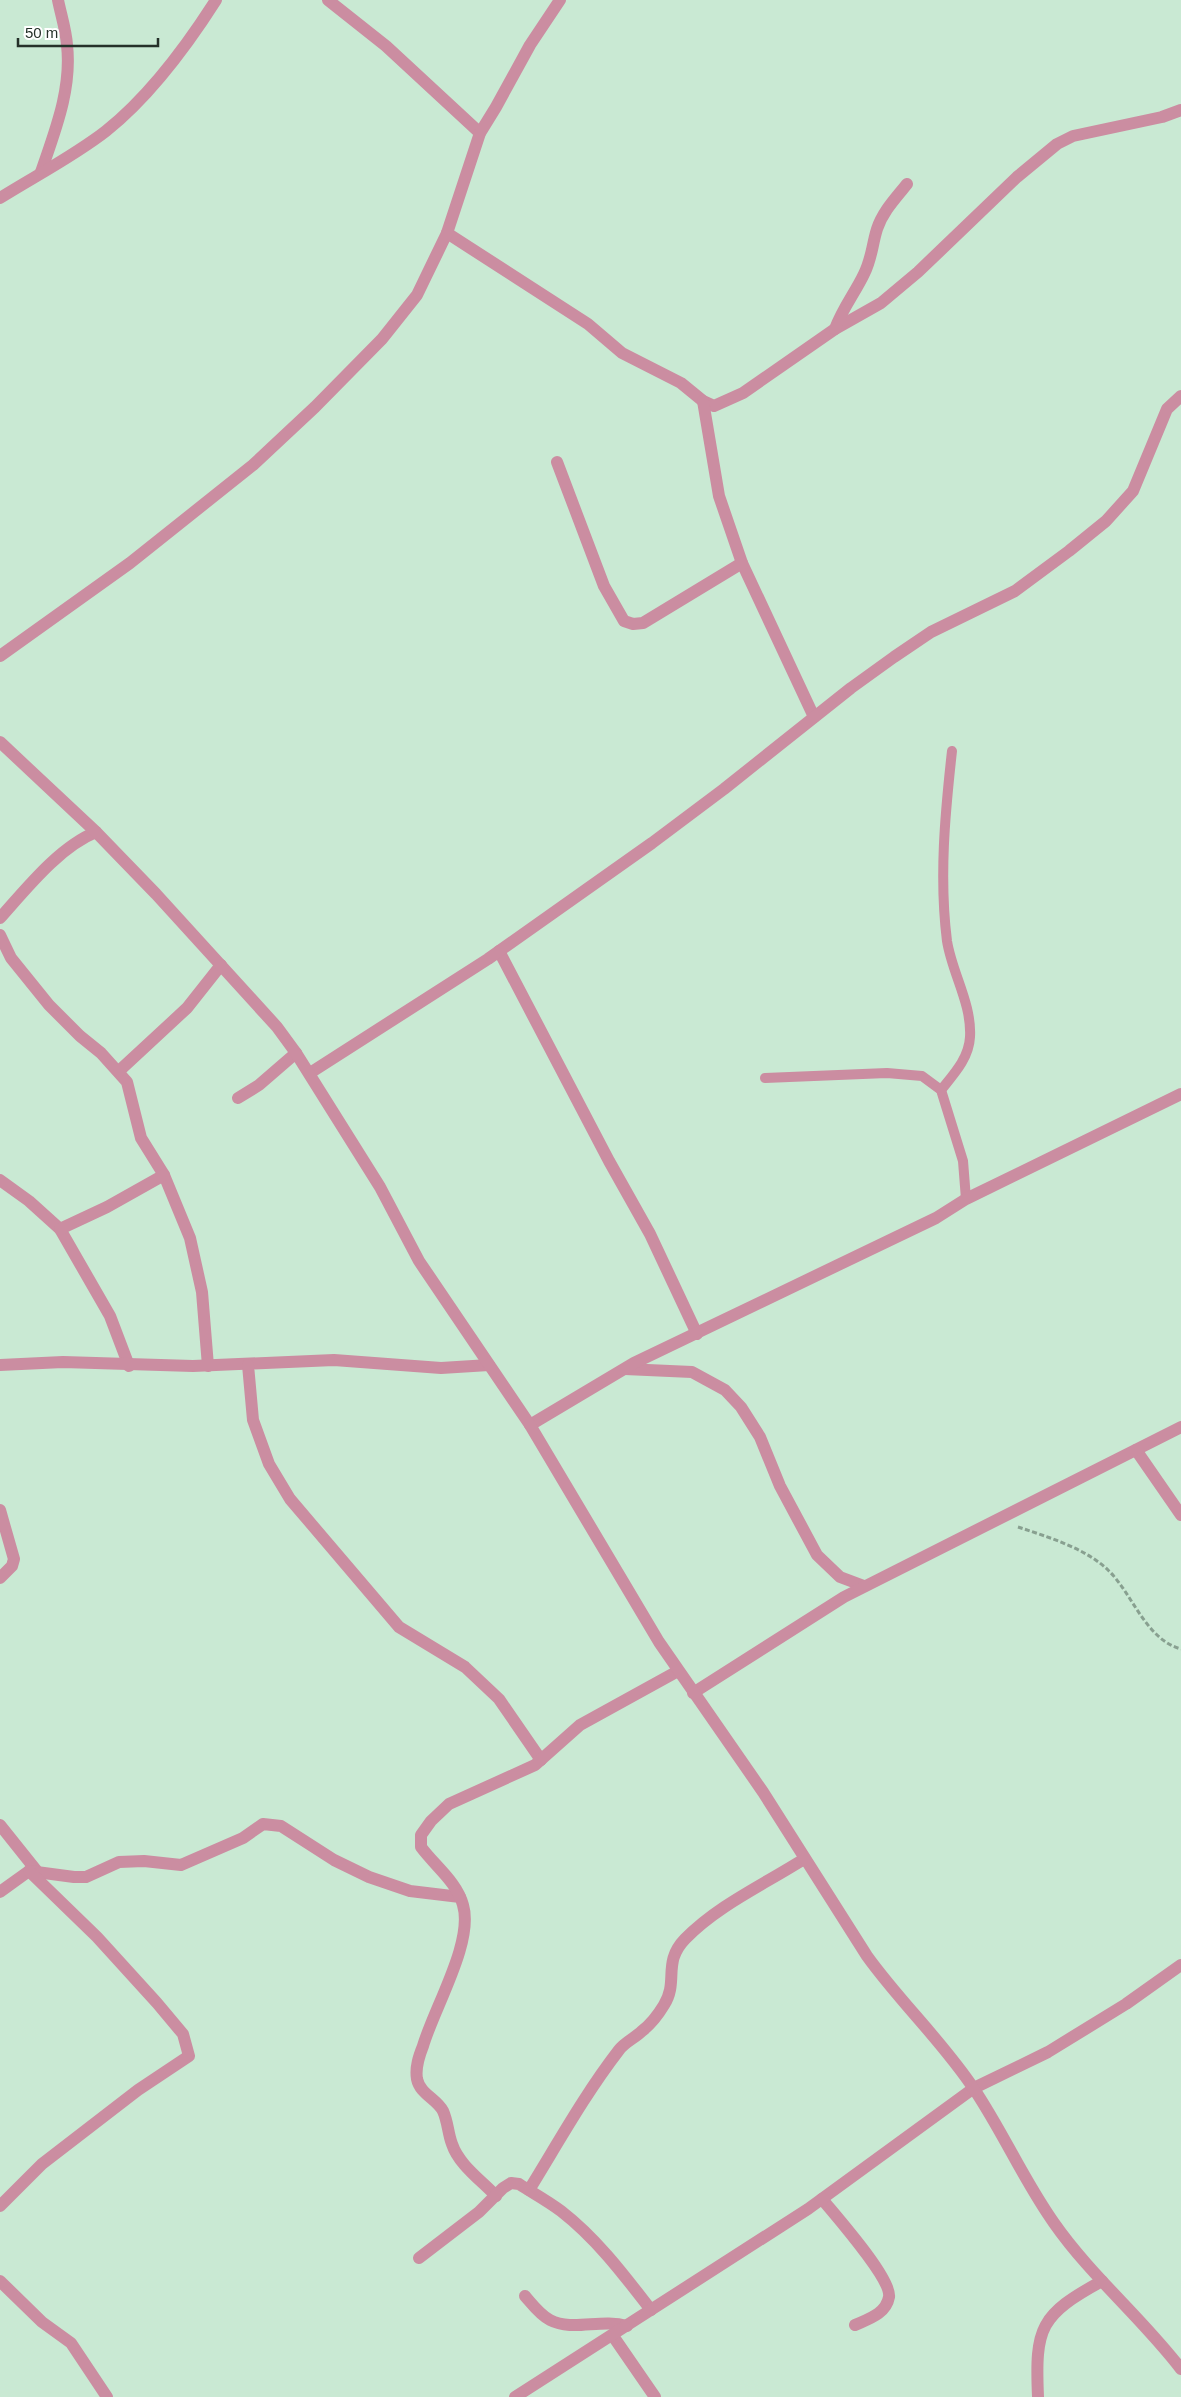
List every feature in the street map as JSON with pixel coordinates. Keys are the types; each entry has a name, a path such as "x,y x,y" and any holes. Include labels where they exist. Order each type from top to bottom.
{"street":[{"path":"41,172 58,125 67,82 67,45 58,0"},
{"path":"0,198 108,129 156,81 195,33 216,0"},
{"path":"328,0 386,46 480,133"},
{"path":"0,656 138,557 253,465 382,340 417,295 447,233 480,133 530,45 560,0"},
{"path":"447,233 588,324 622,353 681,383 709,405 720,404 743,393 834,329 881,303 1017,176 1057,144 1072,136 1162,117 1181,110"},
{"path":"834,329 842,310 864,273 874,249 877,230 886,210 907,184"},
{"path":"310,1073 499,951 652,843 851,688 931,632 1015,591 1106,521 1133,491 1166,409 1181,396"},
{"path":"703,401 719,496 742,563 814,718"},
{"path":"557,462 604,586 624,621 632,624 643,623 742,563"},
{"path":"0,742 96,832 277,1026 310,1073 380,1187 419,1261 530,1425 659,1642 763,1792 804,1859 882,1977 974,2088 1053,2223 1102,2282 1131,2311 1181,2369"},
{"path":"0,918 29,886 78,840 96,832"},
{"path":"0,934 11,958 49,1005 119,1071 127,1082 142,1138 164,1175 190,1238 202,1292 208,1366"},
{"path":"499,951 609,1162 650,1234 697,1334"},
{"path":"119,1071 187,1008 221,965"},
{"path":"238,1098 259,1086 296,1053"},
{"path":"530,1425 623,1369 936,1218 966,1199 1181,1094"},
{"path":"60,1229 107,1207 164,1175"},
{"path":"0,1180 29,1200 60,1229 110,1316 129,1366"},
{"path":"0,1365 63,1362 129,1366 208,1366 334,1360 441,1368 489,1365"},
{"path":"248,1365 253,1420 269,1464 290,1500 399,1628 465,1666 499,1699 541,1760"},
{"path":"623,1369 692,1372 725,1390 740,1407 760,1437 780,1486 817,1555 840,1577 864,1586"},
{"path":"693,1693 774,1640 864,1586 1181,1427"},
{"path":"1136,1450 1181,1515"},
{"path":"0,1510 14,1559 12,1566 0,1578"},
{"path":"496,2196 457,2156 442,2109 422,2090 417,2080 416,2067 430,2021 460,1953 466,1926 464,1906 460,1897 450,1880 421,1847 421,1836 432,1820 449,1804 535,1765 580,1725 678,1671"},
{"path":"0,1892 33,1870 74,1878 86,1877 119,1862 144,1861 181,1864 243,1838 263,1824 280,1826 334,1860 370,1877 410,1891 460,1897"},
{"path":"0,1825 33,1870 157,2003 183,2034 189,2050 189,2056 138,2090 42,2164 0,2206"},
{"path":"529,2190 604,2070 621,2048 654,2019 666,2003 671,1990 671,1961 685,1940 701,1924 804,1859"},
{"path":"515,2397 613,2336 822,2198 974,2088 1048,2052 1126,2004 1181,1965"},
{"path":"419,2258 446,2239 512,2183 519,2184 560,2210 585,2232 612,2258 651,2310"},
{"path":"822,2198 875,2264 888,2284 889,2296 884,2308 876,2316 855,2325"},
{"path":"0,2281 42,2322 71,2343 107,2397"},
{"path":"1038,2397 1037,2367 1041,2334 1053,2313 1073,2297 1102,2282"},
{"path":"525,2296 548,2319 561,2324 572,2326 608,2322 627,2326"},
{"path":"613,2336 655,2397"}],"lane":[{"path":"942,1090 963,1061 968,1051 970,1036 967,1010 948,946 944,913 943,884 952,751"},
{"path":"765,1078 887,1073 922,1076 942,1090 963,1161 966,1199"}],"path":[{"path":"993,1520 1032,1532 1089,1556 1108,1570 1155,1632 1175,1647 1181,1649"}]}
